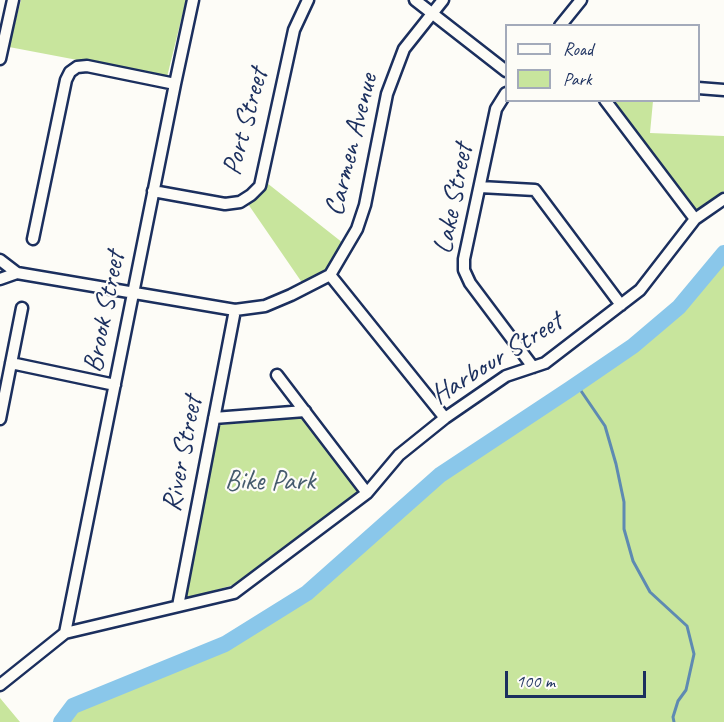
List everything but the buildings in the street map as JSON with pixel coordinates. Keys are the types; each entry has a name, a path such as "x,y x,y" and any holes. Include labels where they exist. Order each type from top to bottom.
{"street":[{"path":"0,59 13,0"},
{"name":"Brook Street","path":"65,633 193,0"},
{"name":"Port Street","path":"153,191 225,204 240,202 260,186 294,30 308,0"},
{"path":"415,0 505,69"},
{"name":"Carmen Avenue","path":"330,274 357,229 365,205 387,94 404,49 443,0"},
{"path":"562,24 581,0"},
{"path":"33,239 66,80 70,72 77,67 87,66 175,84"},
{"path":"700,88 724,90"},
{"name":"Lake Street","path":"505,96 496,109 464,259 464,270 470,284 533,367"},
{"path":"607,102 695,219"},
{"path":"480,187 535,190 621,304"},
{"name":"Harbour Street","path":"0,685 65,633 234,593 367,493 399,455 445,418 506,376 545,363 640,290 695,219 724,199"},
{"path":"0,260 17,273 235,310 265,306 330,274 445,418"},
{"path":"0,279 17,273"},
{"path":"0,419 22,308"},
{"name":"River Street","path":"178,606 235,310"},
{"path":"11,363 115,385"},
{"path":"277,375 367,493"},
{"path":"214,418 304,411"}],"green space":[{"path":"21,0 186,0 167,77 9,47"},
{"path":"610,102 653,102 650,133 724,136 724,191 696,211"},
{"path":"267,183 343,243 328,270 303,284 248,204"},
{"path":"724,253 724,722 61,722 73,706 225,644 307,593 440,475 633,346 679,307"},
{"name":"Bike Park","path":"302,417 359,492 233,585 185,599 219,425"},
{"path":"0,698 20,722 0,722"}],"waterway":[{"path":"61,722 73,706 225,644 307,593 440,475 633,346 679,307 724,253"},
{"path":"577,385 605,426 624,502 624,529 633,561 650,592 687,626 694,654 686,690 678,701 673,717 674,722"}]}
